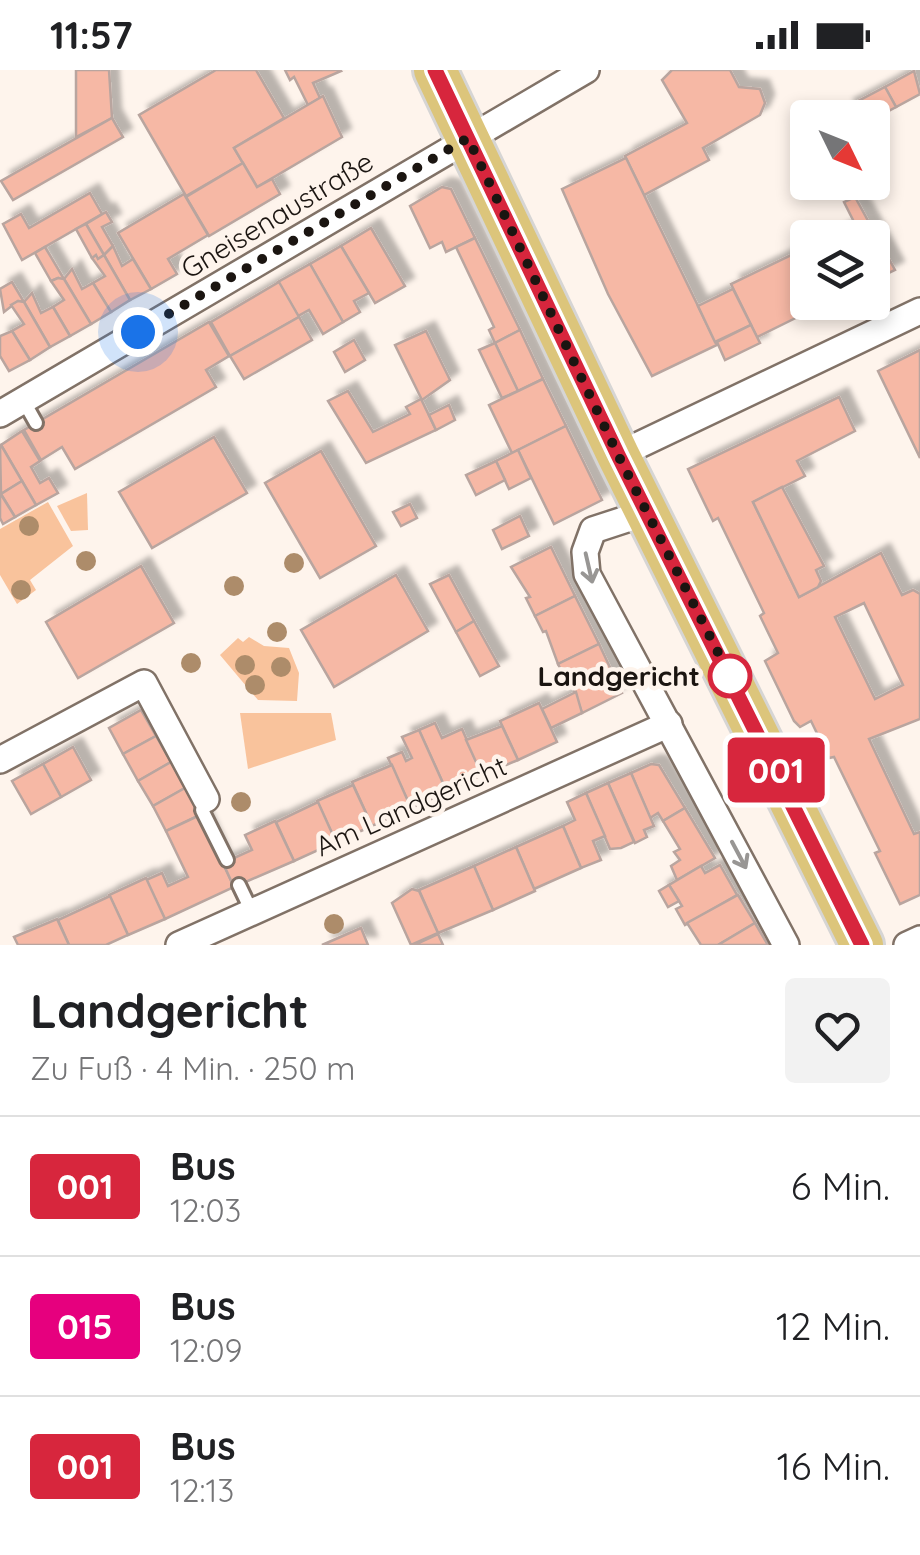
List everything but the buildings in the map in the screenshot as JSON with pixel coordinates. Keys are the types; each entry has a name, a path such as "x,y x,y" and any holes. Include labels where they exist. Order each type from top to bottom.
{"main road":[{"path":"435,70 618,455 862,945"}],"street":[{"name":"Gneisenaustraße","path":"11,407 586,70"},
{"path":"618,455 920,311"},
{"path":"648,512 593,530 587,574 786,945"},
{"path":"0,760 144,683 206,799"},
{"name":"Am Landgericht","path":"179,945 669,724"},
{"path":"907,945 920,939"}],"lane":[{"path":"11,407 36,424"},
{"path":"206,799 202,810 227,860"},
{"path":"239,885 252,912"}],"shaded area":[{"path":"87,493 88,530 71,531 57,506"},
{"path":"48,502 73,546 30,580 36,590 17,604 0,575 0,529"},
{"path":"249,637 264,646 289,648 299,673 297,701 258,700 220,655 238,638 243,642"},
{"path":"240,713 331,713 336,740 248,769"}],"bus line":[{"name":"001","path":"435,70 618,455 862,945"}],"place":[{"name":"Landgericht","path":"730,676"}],"route":[{"path":"138,332 468,138 618,455 730,676"}]}
